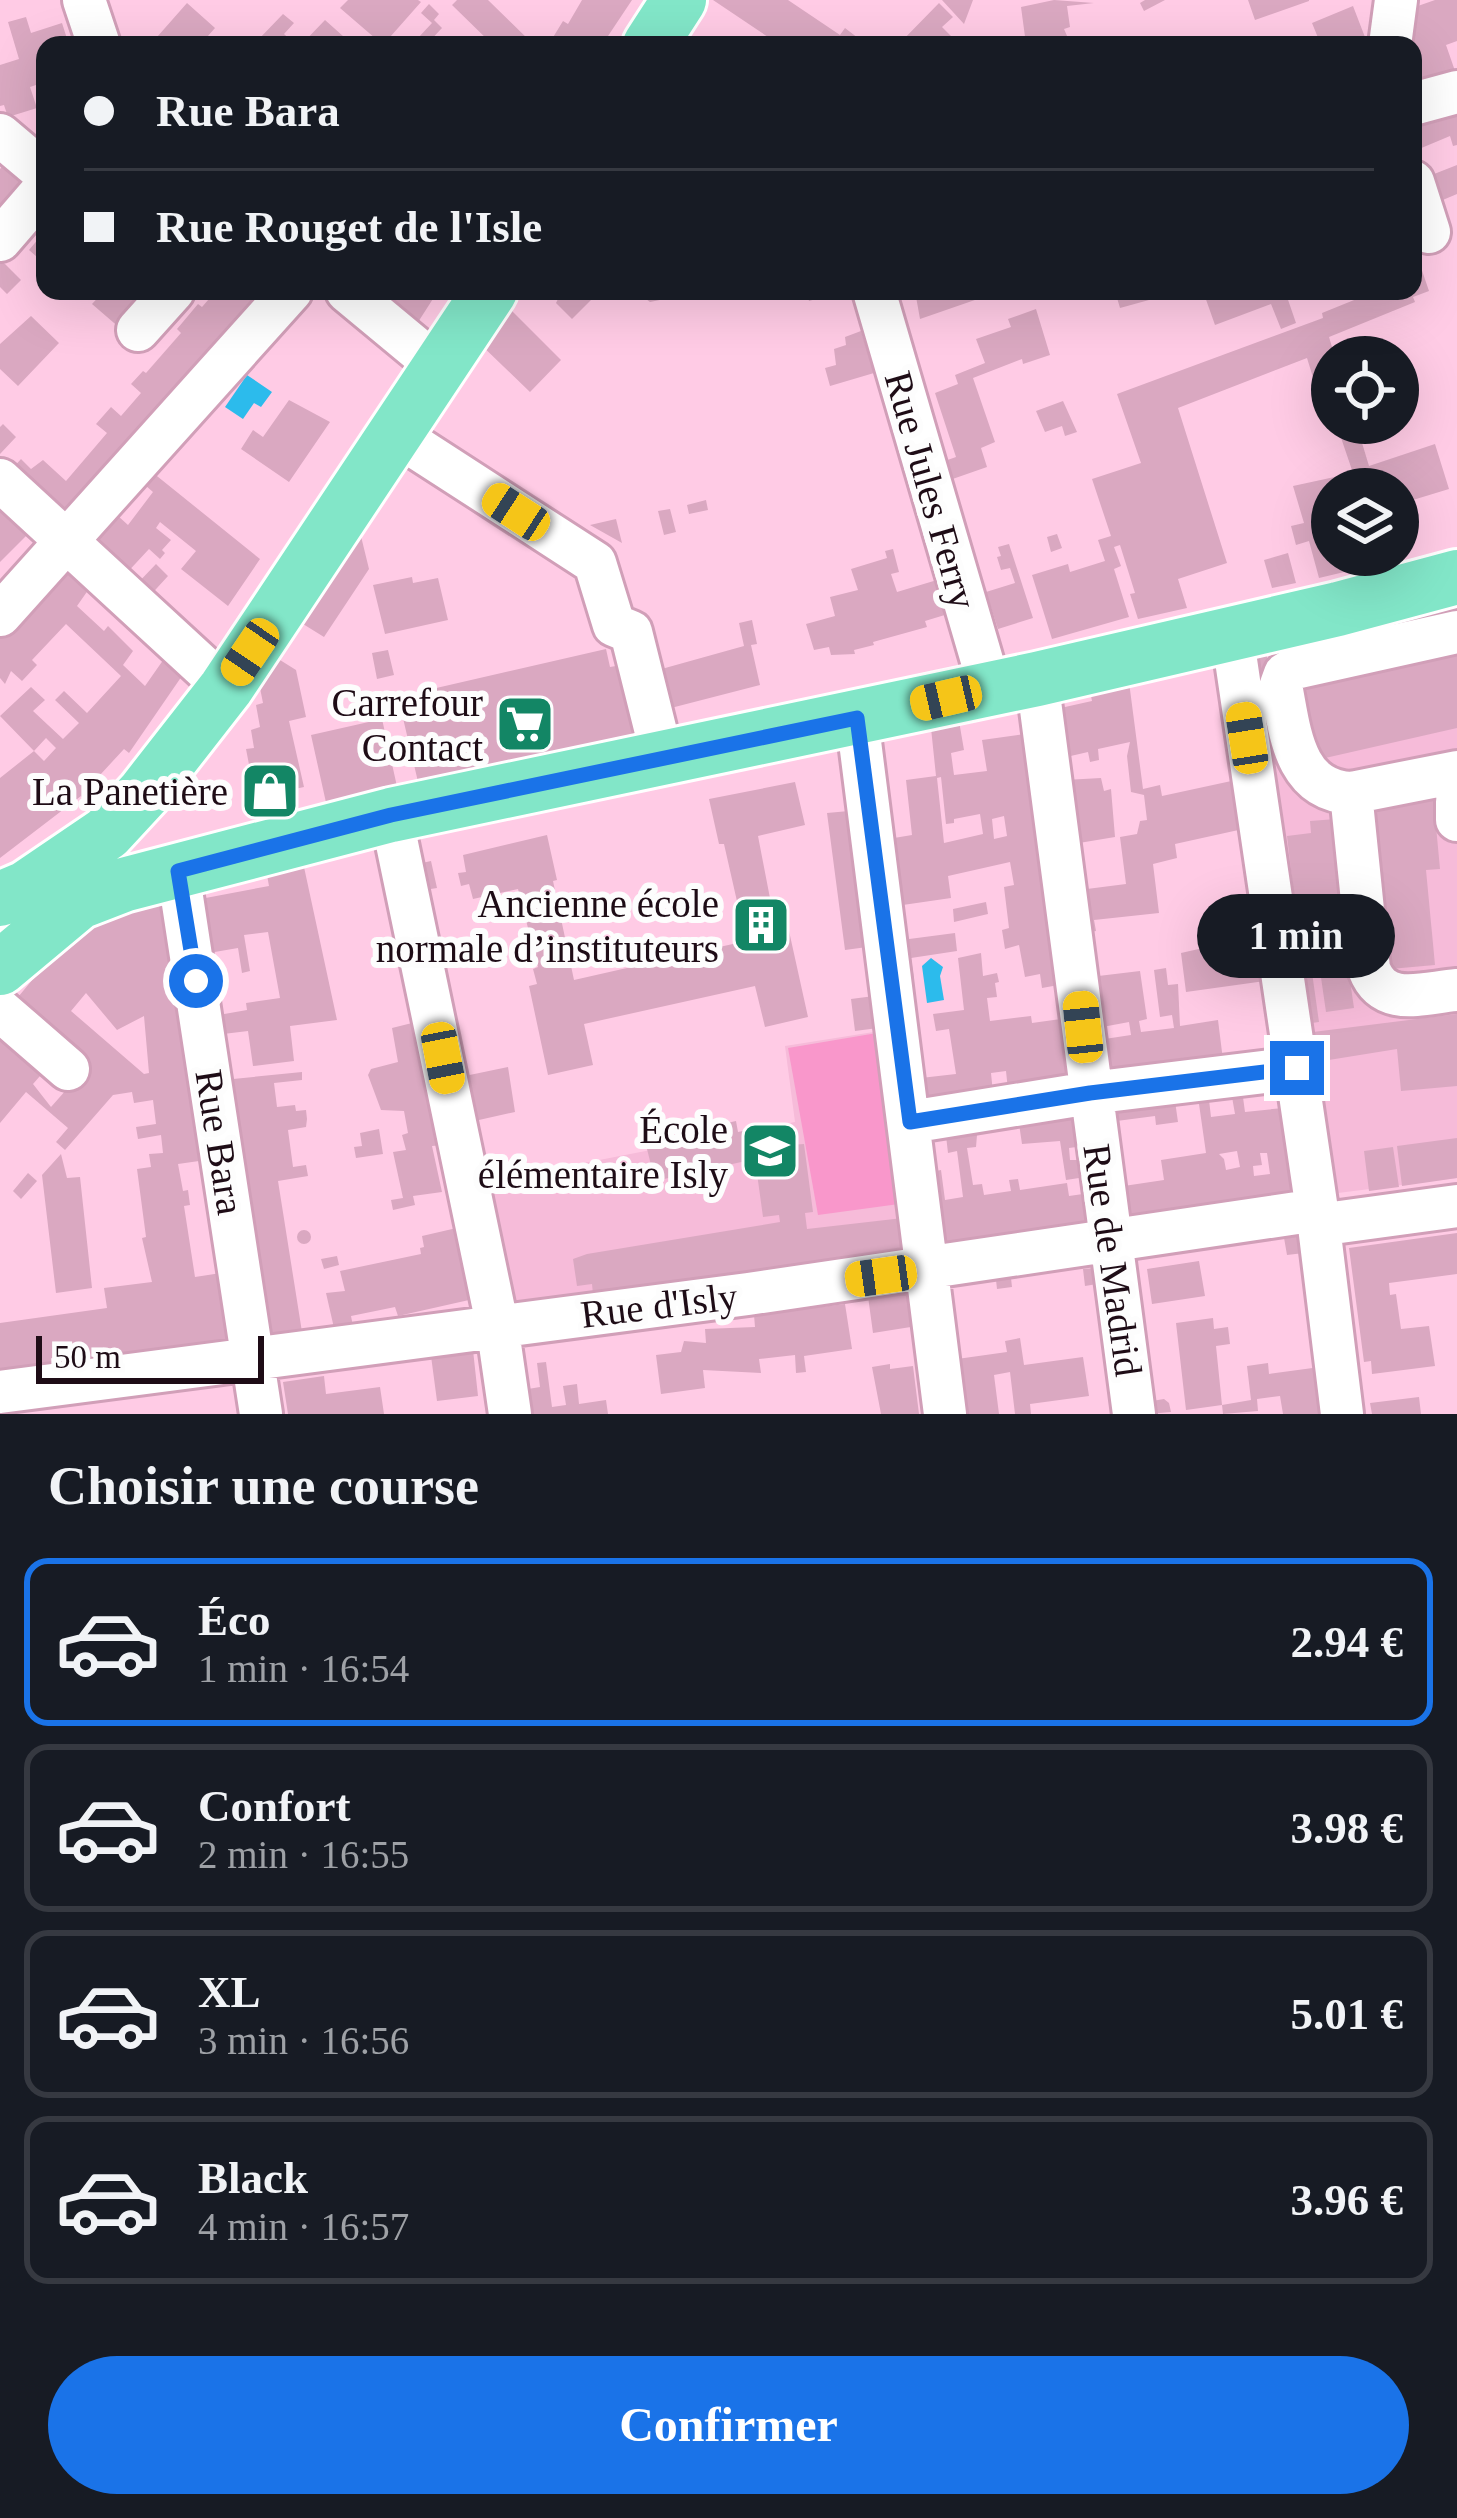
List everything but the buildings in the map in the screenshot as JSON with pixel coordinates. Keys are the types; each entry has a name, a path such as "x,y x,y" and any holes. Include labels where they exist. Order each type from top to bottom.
{"main road":[{"path":"656,36 679,0"},
{"path":"0,968 43,930 226,688 484,300"},
{"path":"0,899 103,847 178,871 391,815 1013,684 1457,577"},
{"path":"103,847 178,871"}],"street":[{"path":"1391,36 1396,0"},
{"path":"1422,102 1457,92"},
{"path":"0,135 36,165"},
{"path":"0,240 36,198"},
{"path":"1422,208 1430,232"},
{"path":"138,330 165,300"},
{"path":"0,614 283,300"},
{"path":"358,300 441,369"},
{"name":"Rue Jules Ferry","path":"877,300 1013,684"},
{"path":"397,435 596,563 614,625 632,632 663,760"},
{"path":"0,480 226,688"},
{"path":"1457,632 1295,668 1285,674 1281,685 1301,766 1334,792 1351,793 1457,772"},
{"path":"1232,633 1297,1068 1342,1414"},
{"name":"Rue de Madrid","path":"1013,684 1090,1093 1134,1414"},
{"path":"857,718 945,1414"},
{"path":"1351,793 1369,968 1375,984 1385,993 1399,995 1457,990"},
{"path":"1457,802 1457,820"},
{"path":"391,815 497,1324 510,1414"},
{"name":"Rue Bara","path":"178,871 261,1414"},
{"path":"0,1010 68,1069"},
{"path":"910,1122 1090,1093 1297,1068"},
{"name":"Rue d'Isly","path":"0,1392 1112,1241 1457,1205"}],"shaded area":[{"path":"1457,618 1457,1178 1330,1194 1308,1092 1266,663"},
{"name":"École élémentaire Isly","path":"880,1031 913,1255 513,1306 491,1181 795,1122 785,1046"},
{"path":"877,1033 899,1204 818,1215 788,1048"}],"water":[{"path":"247,375 272,392 261,407 254,403 243,419 225,407"},
{"path":"931,958 943,967 944,1000 927,1003 922,966"}],"place":[{"name":"Carrefour Contact","path":"525,724"},
{"name":"La Panetière","path":"270,791"},
{"name":"Ancienne école normale d’instituteurs","path":"761,925"},
{"name":"École élémentaire Isly","path":"770,1151"}],"route":[{"path":"196,981 178,871 391,815 857,718 910,1122 1090,1093 1297,1068"}]}
